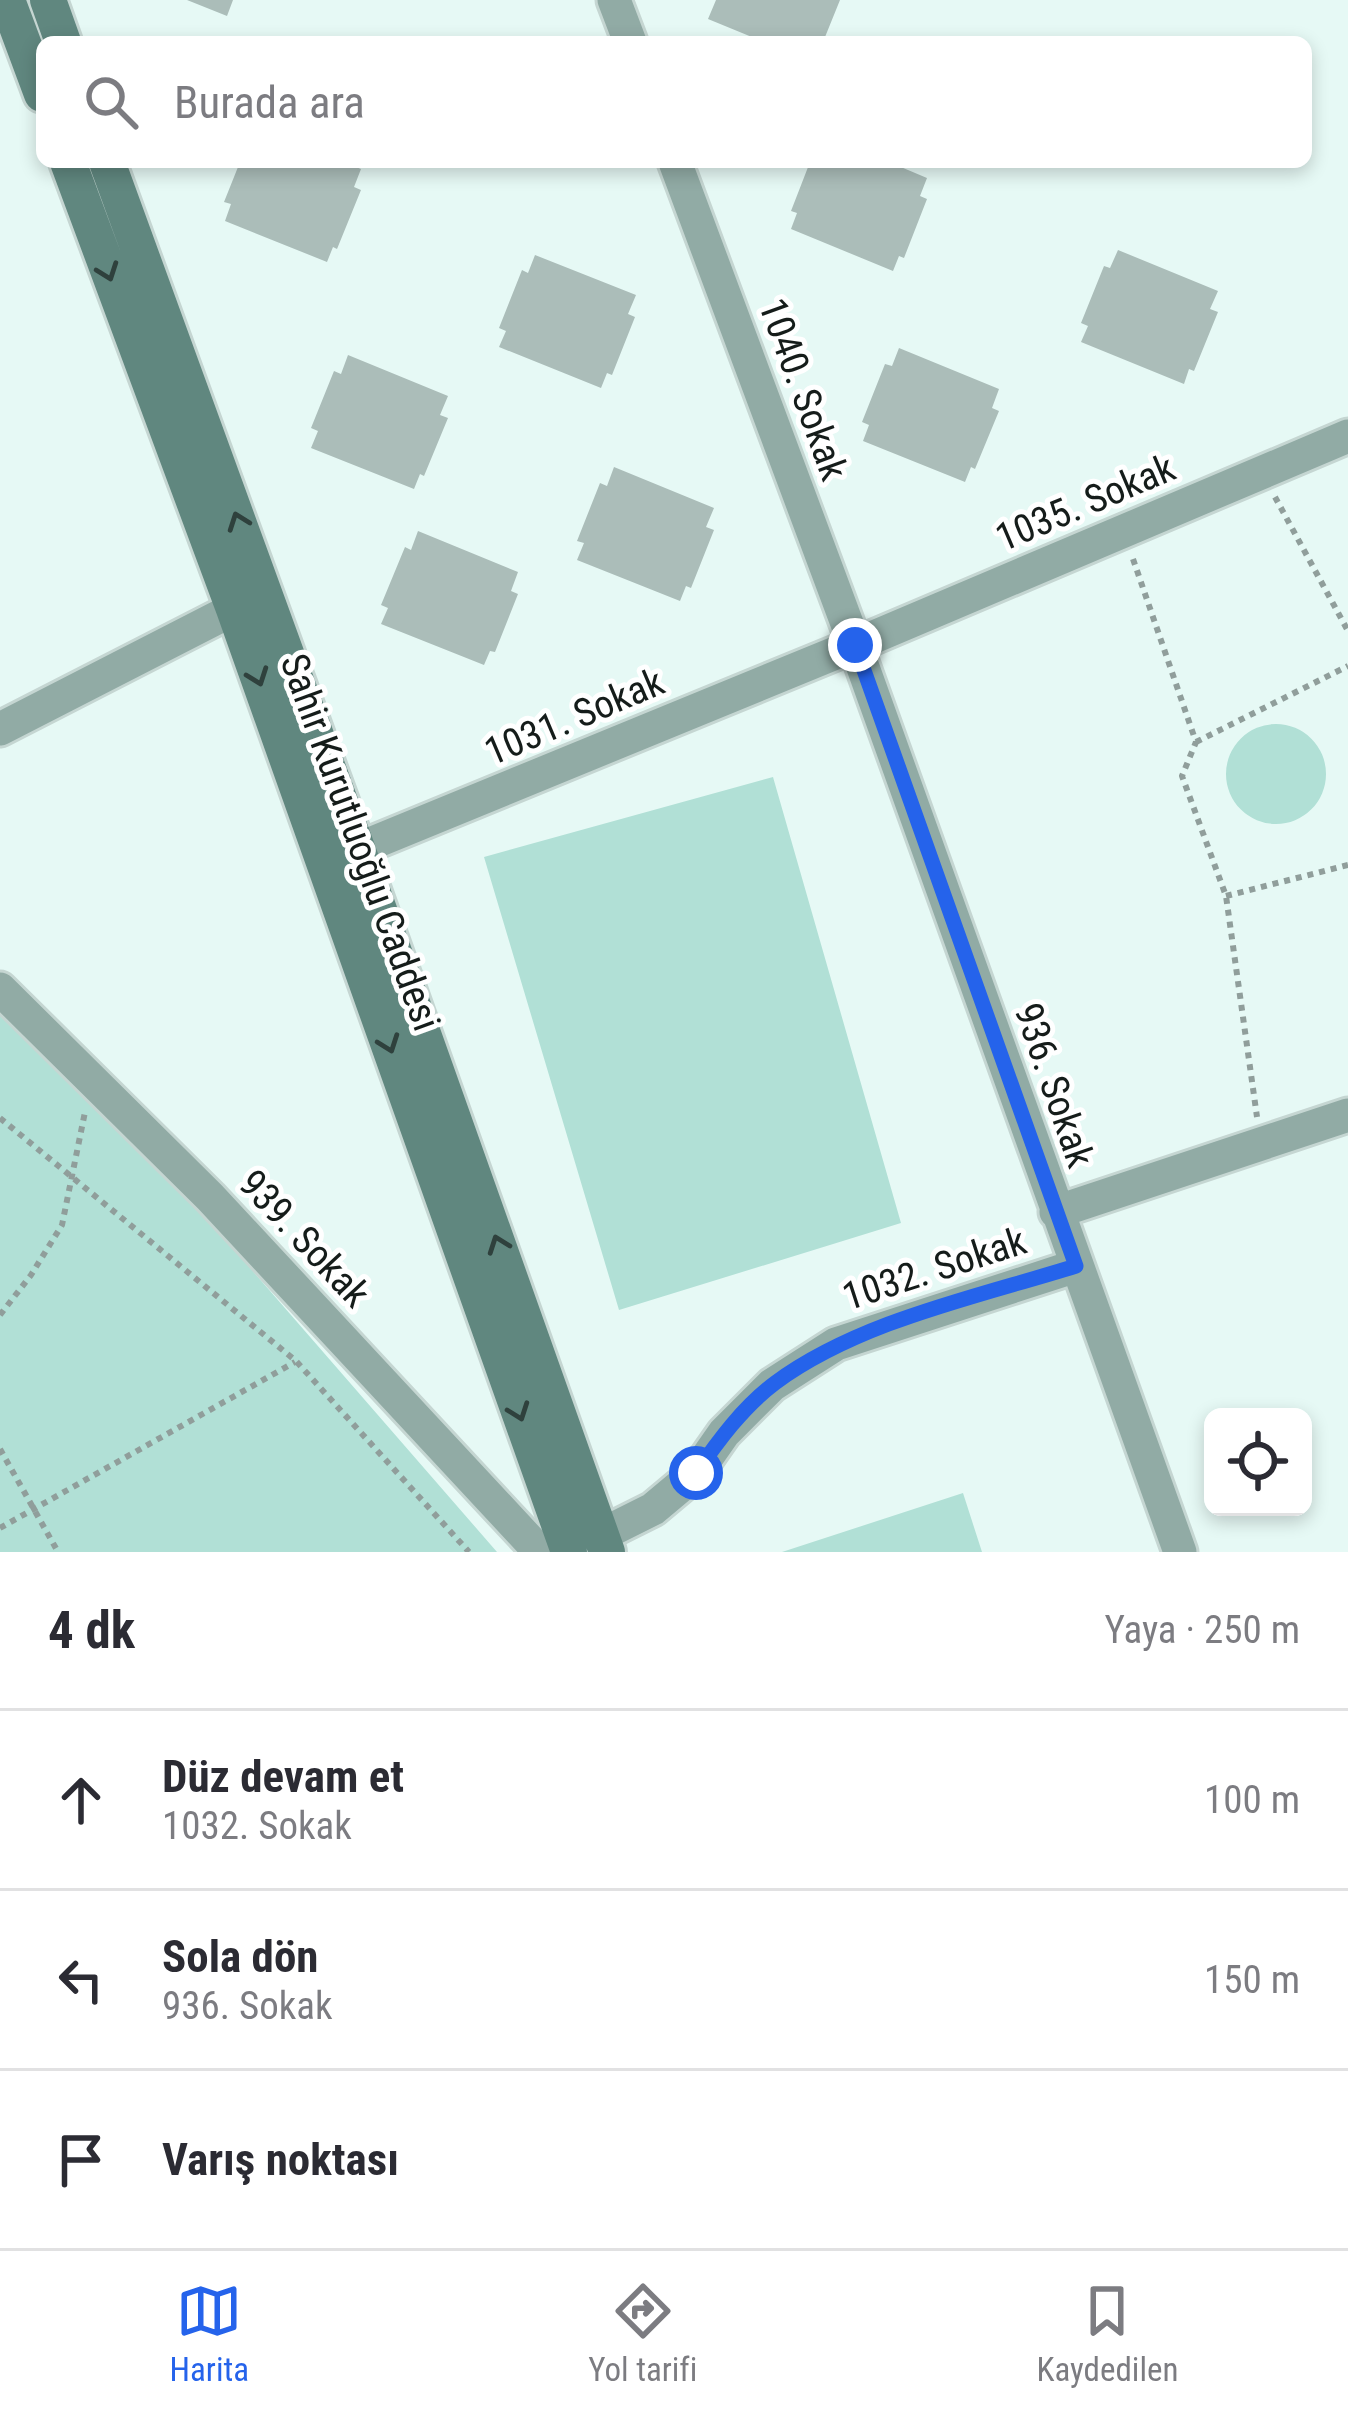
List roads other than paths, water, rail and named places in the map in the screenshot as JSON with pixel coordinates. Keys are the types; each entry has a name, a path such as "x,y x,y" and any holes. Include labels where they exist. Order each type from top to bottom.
{"street":[{"path":"7,0 36,78"},
{"path":"48,0 61,36"},
{"path":"614,0 628,36"},
{"name":"Sahir Kurutluoğlu Caddesi","path":"70,168 234,609 341,856"},
{"name":"Sahir Kurutluoğlu Caddesi","path":"109,168 341,856 592,1546"},
{"name":"1040. Sokak","path":"677,168 855,645"},
{"name":"1035. Sokak","path":"855,645 1348,436"},
{"path":"0,729 234,609"},
{"name":"1031. Sokak","path":"341,856 855,645"},
{"name":"936. Sokak","path":"855,645 1180,1552"},
{"name":"939. Sokak","path":"0,989 210,1197 540,1552"},
{"path":"1055,1212 1261,1144 1345,1126"},
{"name":"1032. Sokak","path":"592,1546 696,1473 724,1433 772,1384 836,1344 1076,1266"}]}
